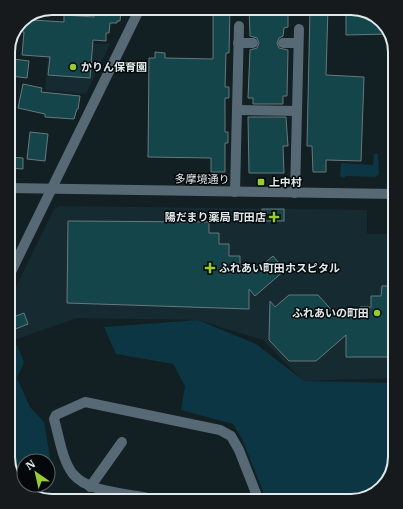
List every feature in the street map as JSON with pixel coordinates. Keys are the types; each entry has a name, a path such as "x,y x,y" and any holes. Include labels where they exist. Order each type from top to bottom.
{"street":[{"path":"15,264 137,15"},
{"path":"235,192 239,26"},
{"path":"296,193 299,29"},
{"path":"238,43 253,43"},
{"path":"283,43 298,43"},
{"path":"237,110 297,111"},
{"name":"多摩境通り","path":"15,188 388,194"},
{"path":"128,494 90,487 74,475 66,461 54,419 56,415 85,402 220,430 231,436 239,450 257,494"},
{"path":"90,487 122,442"}],"shaded area":[{"name":"かりん保育園","path":"49,41 110,44 86,94 45,90"},
{"path":"374,154 378,154 379,174 376,177 340,177 341,163 373,165"},
{"name":"ふれあい町田ホスピタル","path":"60,206 367,210 367,234 388,234 388,378 303,381 263,340 198,320 77,318 15,340 15,289 54,209"},
{"path":"198,320 256,344 304,381 388,383 388,462 382,477 371,488 356,494 264,494 242,439 233,424 181,410 185,386 173,364 116,354 104,327"},
{"path":"17,345 24,362 17,378 30,407 44,422 49,453 16,453 16,464 15,346"}],"building":[{"path":"64,15 94,17 94,15 121,15 120,21 117,21 117,23 110,23 109,33 106,33 106,41 93,40 90,78 48,75 50,57 22,55 24,32 21,32 32,21 64,22"},
{"path":"213,15 230,15 229,53 226,53 225,87 229,87 229,98 225,98 225,132 228,132 228,143 225,143 225,172 211,172 211,158 148,157 149,58 155,58 155,52 165,53 165,58 213,59"},
{"path":"249,15 288,15 288,27 284,28 283,36 279,38 277,43 279,48 288,50 287,96 283,96 283,104 253,104 253,98 248,98 250,50 257,48 259,43 257,38 250,36"},
{"path":"310,15 328,15 326,75 364,77 361,161 326,160 326,172 313,172 312,146 307,146"},
{"path":"346,15 363,17 369,20 379,28 383,34 346,35"},
{"path":"15,59 29,61 27,78 15,76"},
{"path":"23,84 42,88 41,92 80,96 78,109 74,119 45,117 45,114 18,108"},
{"path":"248,117 286,117 288,146 283,146 284,173 249,173"},
{"path":"30,132 48,134 45,161 27,159"},
{"path":"15,157 23,158 23,169 15,168"},
{"path":"262,209 284,209 284,221 262,221"},
{"name":"ふれあい町田ホスピタル","path":"68,221 209,222 209,233 219,233 219,244 229,244 229,256 240,256 240,267 260,267 273,256 285,270 255,296 249,289 249,309 67,303"},
{"path":"382,286 388,286 388,357 346,357 346,335 316,361 289,361 269,340 270,301 275,307 289,295 318,295 338,317 359,318 360,307 371,307 371,296 381,296"},
{"path":"24,313 28,324 15,329 15,316"}],"place":[{"name":"かりん保育園","path":"73,67"},
{"name":"上中村","path":"261,182"},
{"name":"陽だまり薬局 町田店","path":"274,217"},
{"name":"ふれあい町田ホスピタル","path":"210,268"},
{"name":"ふれあいの町田","path":"377,313"}]}
